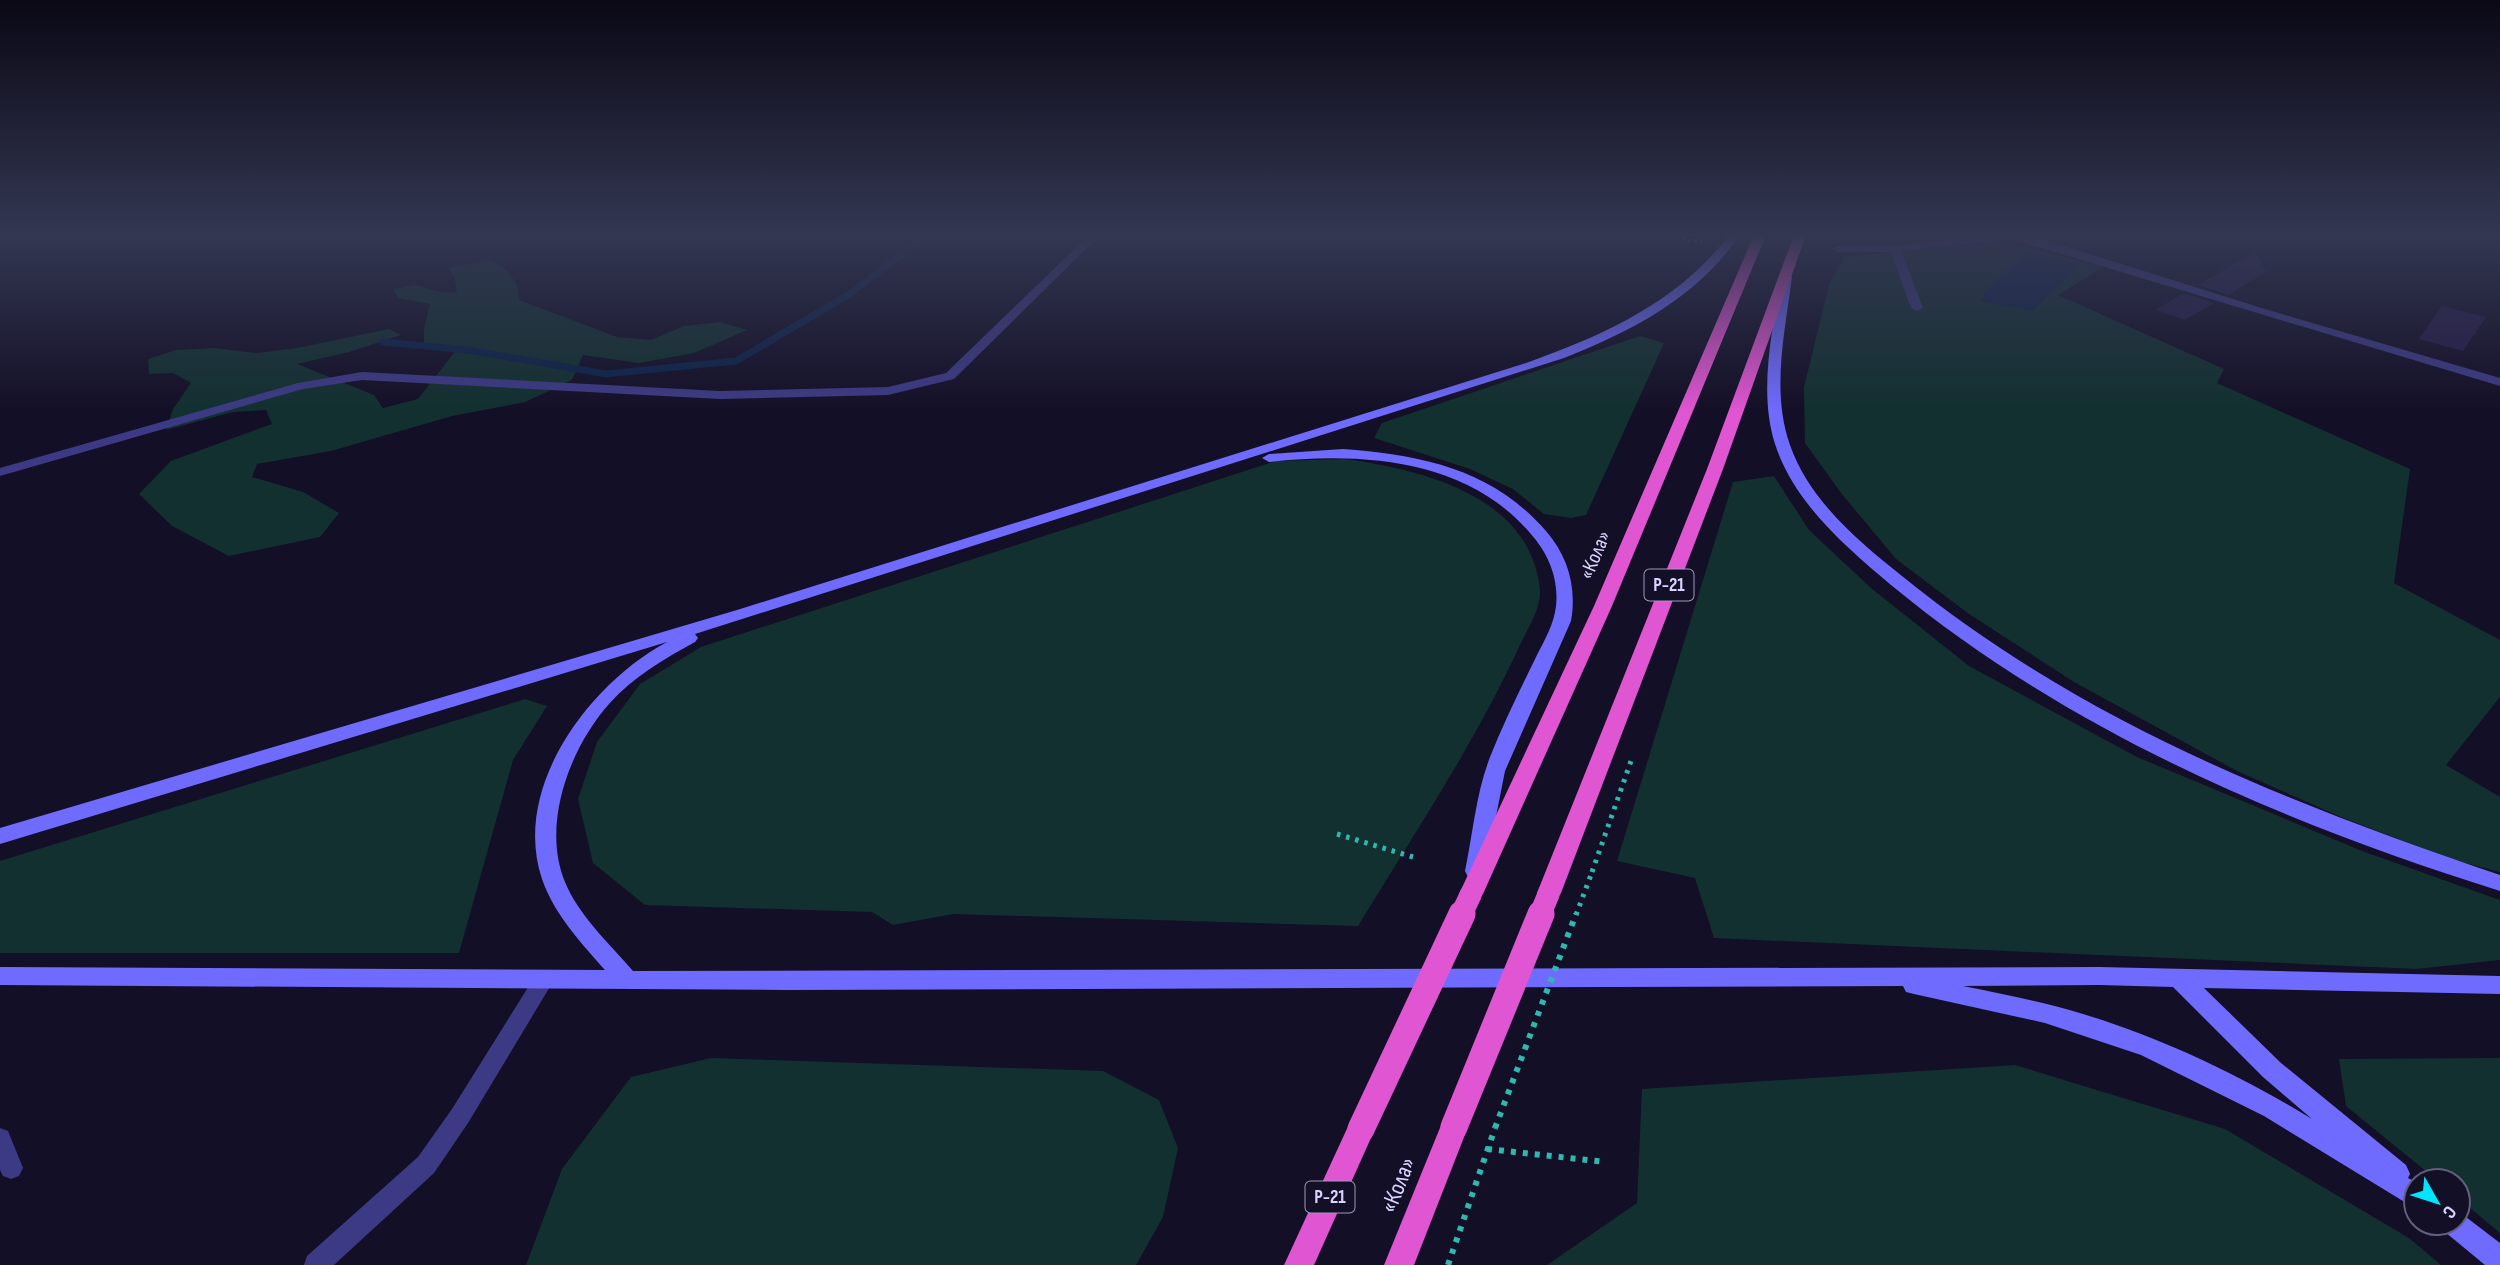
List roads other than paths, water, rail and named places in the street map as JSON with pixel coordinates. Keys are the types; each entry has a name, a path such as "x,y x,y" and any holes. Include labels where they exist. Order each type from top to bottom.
{"highway":[{"name":"«Кола»","path":"1471,894 1598,619 1735,294"},
{"name":"Р-21","path":"1454,1127 1715,470 1779,294"},
{"name":"Р-21","path":"1299,1265 1471,894"},
{"name":"«Кола»","path":"1399,1265 1454,1127"}],"main road":[{"path":"0,836 743,614 1531,366 1590,343 1642,317 1678,294"},
{"path":"1784,294 1773,403 1781,443 1795,472 1820,508 1856,546 1905,590 1966,636 2021,672 2189,762 2383,843 2500,883"},
{"path":"1211,468 1325,452 1416,462 1462,478 1502,498 1529,519 1552,549 1565,580 1563,617 1499,760 1487,797 1471,894"},
{"path":"627,980 564,901 554,881 546,854 548,811 559,771 586,718 616,685 671,646 743,614"},
{"path":"0,976 627,980 2023,976 2500,985"},
{"path":"2178,977 2272,1070 2402,1178"},
{"path":"1883,978 2045,1013 2150,1048 2273,1108 2402,1188"},
{"path":"2472,1237 2500,1260"}],"street":[{"path":"2204,294 2500,382"}],"lane":[{"path":"0,472 302,386 362,376 720,395 888,391 950,376 1034,294"},
{"path":"1912,294 1917,308"},
{"path":"316,1265 426,1165 460,1116 544,979"},
{"path":"0,1138 11,1168"}],"water":[{"path":"1985,294 2050,294 2032,311 1980,301"}],"waterway":[{"path":"383,342 468,350 606,374 736,361 849,294"}]}
